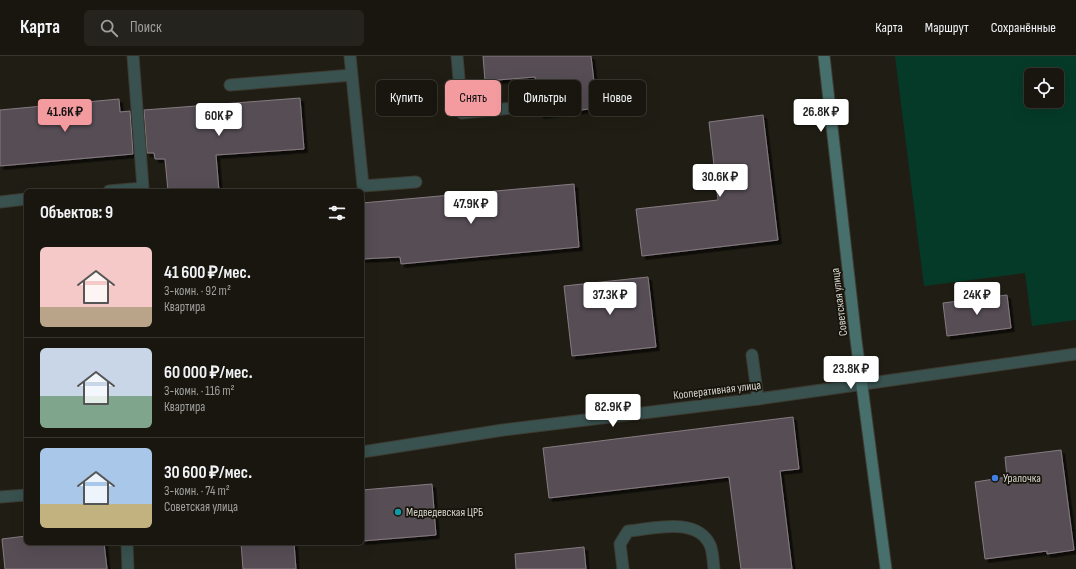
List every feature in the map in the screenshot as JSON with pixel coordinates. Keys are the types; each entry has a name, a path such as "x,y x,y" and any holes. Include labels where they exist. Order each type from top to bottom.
{"main road":[{"name":"Советская улица","path":"824,56 862,384 886,569"}],"street":[{"path":"132,189 143,188 133,56"},
{"path":"350,56 362,186 416,182"},
{"path":"457,56 462,113 509,108"},
{"path":"230,85 352,75"},
{"path":"0,202 24,200"},
{"name":"Кооперативная улица","path":"364,452 503,430 758,399 1076,354"},
{"path":"752,355 758,399"},
{"path":"0,497 24,495"},
{"path":"623,569 620,544 628,531 681,526 701,532 710,545 714,569"},
{"path":"127,545 128,569"}],"green space":[{"path":"895,56 1076,56 1076,320 1032,326 1025,273 924,286"}],"building":[{"path":"483,56 591,56 594,80 589,80 589,109 581,110 581,80 535,80 535,77 485,80"},
{"path":"300,98 304,149 216,155 219,189 168,189 165,159 155,159 154,153 147,153 144,110"},
{"path":"119,99 120,112 130,111 133,154 0,166 0,110"},
{"path":"763,115 778,240 642,256 636,209 718,200 709,122"},
{"path":"574,184 579,247 401,264 400,257 364,259 364,203"},
{"path":"648,277 656,347 572,356 564,286"},
{"path":"1007,295 1011,328 947,336 943,303"},
{"path":"793,417 799,469 780,471 792,569 741,569 729,477 549,498 543,448"},
{"path":"1061,450 1074,550 1047,554 1047,551 985,559 975,482 1007,477 1005,457"},
{"name":"Медведевская ЦРБ","path":"432,484 436,535 364,541 364,490"},
{"path":"24,536 24,545 104,545 107,569 5,569 2,539"},
{"path":"241,545 294,545 296,569 243,569"},
{"path":"584,547 586,569 516,569 515,554"}],"place":[{"name":"Уралочка","path":"995,478"},
{"name":"Медведевская ЦРБ","path":"398,512"}]}
